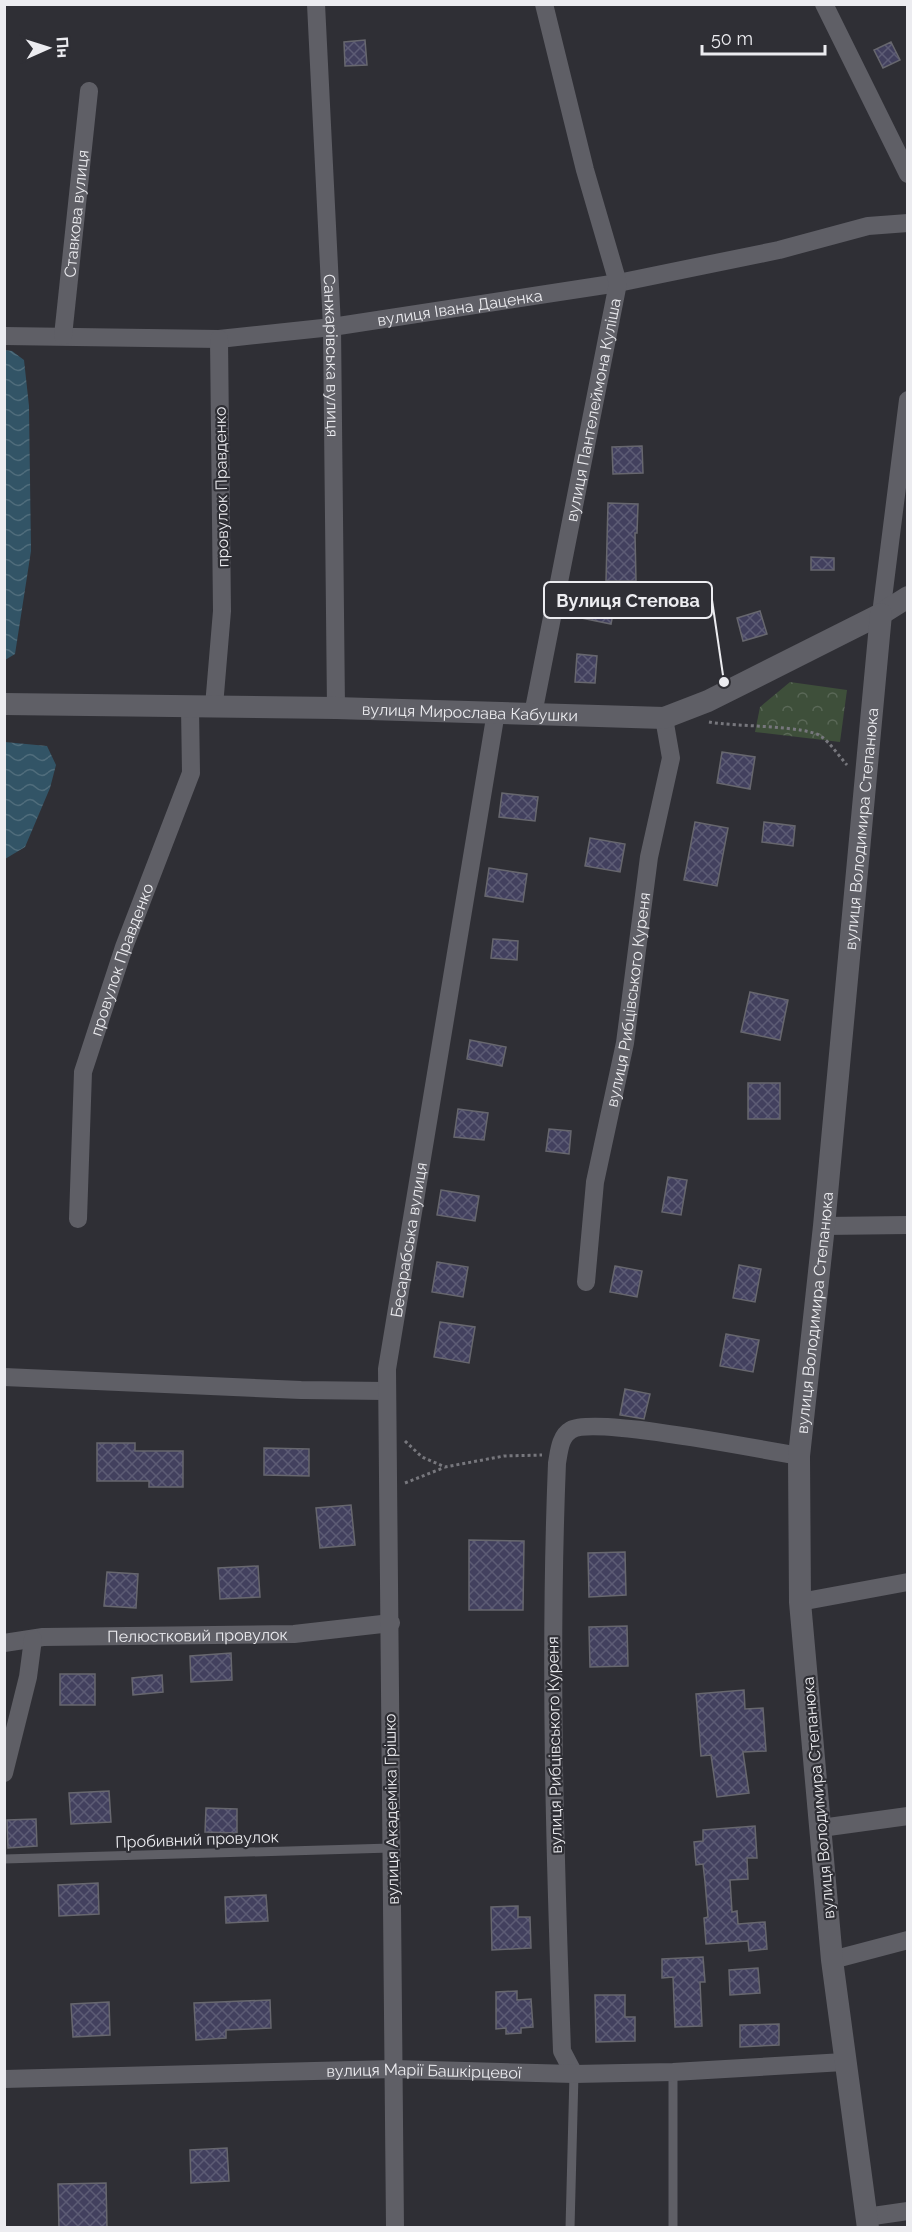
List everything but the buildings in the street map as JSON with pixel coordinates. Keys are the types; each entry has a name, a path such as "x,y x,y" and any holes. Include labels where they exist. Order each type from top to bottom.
{"street":[{"name":"Санжарівська вулиця","path":"316,4 332,327 336,708"},
{"name":"вулиця Пантелеймона Куліша","path":"532,714 618,283 585,170 544,4"},
{"path":"824,4 908,174"},
{"name":"Ставкова вулиця","path":"63,336 89,91"},
{"name":"вулиця Івана Даценка","path":"4,336 219,339 332,327 618,283 779,250 868,226 908,223"},
{"name":"провулок Правденко","path":"214,706 222,611 219,339"},
{"name":"вулиця Володимира Степанюка","path":"867,2222 832,1960 800,1602 800,1456 824,1226 881,614 908,400"},
{"name":"вулиця Мирослава Кабушки","path":"4,704 336,708 670,716 708,701 881,614 908,597"},
{"name":"провулок Правденко","path":"78,1219 83,1072 124,947 191,773 190,707"},
{"name":"Бесарабська вулиця","path":"386,1391 387,1369 496,712"},
{"name":"вулиця Рибцівського Куреня","path":"586,1282 596,1182 625,1043 649,857 670,758 670,716"},
{"path":"824,1226 908,1225"},
{"path":"4,1377 301,1390 386,1391"},
{"name":"вулиця Академіка Грішко","path":"386,1391 391,1623 395,2228"},
{"name":"вулиця Рибцівського Куреня","path":"574,2074 562,2051 556,1870 552,1636 558,1454 561,1440 570,1430 583,1427 642,1430 800,1456"},
{"path":"800,1602 908,1582"},
{"name":"Пелюстковий провулок","path":"4,1644 33,1639 145,1634 294,1634 391,1623"},
{"path":"4,1773 28,1677 33,1639"},
{"path":"821,1828 908,1816"},
{"path":"832,1960 908,1940"},
{"name":"вулиця Марії Башкірцевої","path":"4,2079 394,2069 574,2074 673,2072 844,2062"},
{"path":"867,2222 908,2211"}],"lane":[{"name":"Пробивний провулок","path":"4,1859 391,1848"},
{"path":"673,2072 673,2228"},
{"path":"570,2228 574,2074"}],"path":[{"path":"670,716 732,726 804,729 821,736 866,786"},
{"path":"387,1425 422,1457 445,1467"},
{"path":"388,1503 404,1484 445,1467 504,1456 558,1454"}],"green space":[{"path":"790,682 847,690 840,742 755,732 760,707"}],"water":[{"path":"5,350 12,351 24,360 29,406 31,551 15,654 5,660"},
{"path":"5,742 47,746 56,765 50,788 25,847 5,859"}],"place":[{"name":"Вулиця Степова","path":"724,682"}]}
